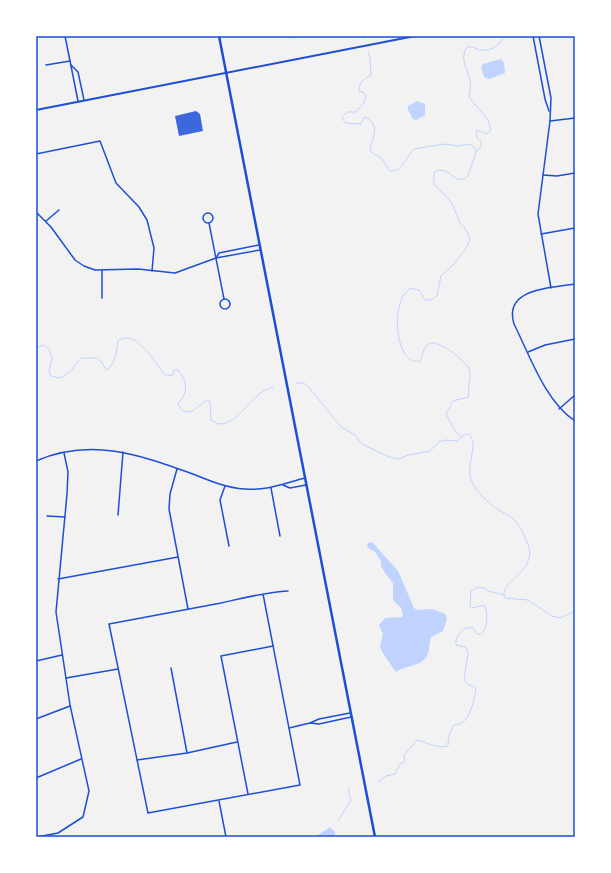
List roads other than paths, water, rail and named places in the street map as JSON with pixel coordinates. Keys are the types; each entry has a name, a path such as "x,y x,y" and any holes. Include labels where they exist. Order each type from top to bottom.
{"main road":[{"path":"218,36 375,837"}],"street":[{"path":"65,36 78,102"},
{"path":"36,110 226,74 402,37 414,36"},
{"path":"532,36 545,99 550,113"},
{"path":"539,36 551,98 550,121 538,214 551,288"},
{"path":"46,65 70,61"},
{"path":"71,65 78,72 84,101"},
{"path":"550,121 575,118"},
{"path":"36,154 100,141 116,183 139,207 147,220 154,248 152,271"},
{"path":"543,175 557,176 575,173"},
{"path":"46,221 59,210"},
{"path":"36,212 46,221 75,260 84,266 102,270 130,269 170,273 183,271 216,258 260,250"},
{"path":"207,213 210,213 213,216 213,220 209,222 203,220 203,216 207,213"},
{"path":"209,222 224,299 227,299 230,304 226,309 223,309 220,305 220,302 224,299"},
{"path":"541,234 575,228"},
{"path":"216,258 219,253 259,245"},
{"path":"102,270 102,298"},
{"path":"575,284 528,293 520,297 513,307 512,312 514,324 547,390 559,409 575,421"},
{"path":"528,352 544,345 575,339"},
{"path":"559,409 575,395"},
{"path":"36,461 64,453 93,450 123,452 138,455 225,486 246,489 271,488 305,478"},
{"path":"118,515 123,452"},
{"path":"37,837 58,833 83,817 89,791 70,705 56,612 68,472 64,453"},
{"path":"177,469 170,494 169,509 188,609"},
{"path":"283,485 290,488 306,485"},
{"path":"225,486 220,500 229,546"},
{"path":"271,488 280,536"},
{"path":"47,516 65,517"},
{"path":"58,579 178,557"},
{"path":"263,594 300,785 148,813 109,624 263,594 288,591"},
{"path":"248,794 222,656 272,646"},
{"path":"36,661 62,655"},
{"path":"172,668 187,753"},
{"path":"66,678 118,669"},
{"path":"36,718 70,705"},
{"path":"289,728 310,723 319,719 350,713"},
{"path":"310,723 319,724 351,717"},
{"path":"138,760 187,753 237,742"},
{"path":"36,778 81,759"},
{"path":"219,801 226,837"}],"water":[{"path":"501,59 504,63 505,73 489,79 484,77 481,68 483,64"},
{"path":"417,101 425,104 425,115 416,120 413,119 408,110 408,106"},
{"path":"372,542 398,571 414,608 417,610 432,609 445,614 447,619 443,631 431,637 428,654 424,660 396,672 382,652 380,646 383,634 379,625 385,618 402,617 403,615 401,608 393,600 393,583 385,573 381,566 381,561 375,552 367,547 368,543"},
{"path":"330,827 335,832 335,837 315,837"}],"waterway":[{"path":"284,36 290,38 309,36"},
{"path":"476,152 481,147 481,141 477,138 476,131 481,131 486,134 491,130 488,120 469,97 470,83 464,56 467,47 482,50 491,49 499,44 504,36"},
{"path":"368,52 370,58 371,75 362,81 359,88 359,91 364,93 366,96 363,104 356,112 347,112 342,117 345,123 361,124 364,117 372,123 374,126 374,134 370,147 371,152 382,159 390,171 398,169 414,149 444,144 458,146 470,144 475,148 476,152 468,176 464,179 457,179 446,171 439,170 434,172 434,184 452,203 460,223 465,228 470,239 465,250 453,265 441,276 437,296 431,300 425,300 419,290 411,288 404,295 400,305 398,318 400,344 405,354 412,360 420,361 426,346 428,344 435,343 454,353 465,363 468,368 470,372 468,390 469,397 453,401 446,414 455,431 461,436"},
{"path":"36,348 43,345 49,349 52,358 49,371 51,376 60,378 70,372 81,358 98,358 107,370 114,361 118,341 125,338 132,339 139,343 152,357 166,376 173,375 174,370 178,370 181,374 186,387 184,395 178,404 183,411 191,412 207,400 210,401 211,420 218,424 226,423 233,419 257,396 273,387"},
{"path":"297,383 304,383 341,427 355,435 362,444 389,457 399,459 408,455 430,451 439,442 445,440 457,441 462,436 467,434 471,436 473,444 470,470 471,480 481,495 517,523 529,548 527,564 506,587 504,592 505,598 528,600 552,616 560,618 575,611"},
{"path":"378,782 386,776 395,774 400,764 405,762 404,755 417,740 436,746 448,746 451,730 454,725 464,721 467,717 470,712 476,690 475,687 467,684 464,680 468,653 466,647 456,645 456,640 459,633 466,628 473,628 477,634 482,634 486,624 487,613 485,606 473,608 470,606 471,591 478,587 504,595"},
{"path":"338,821 351,800 348,790 350,789"}]}
